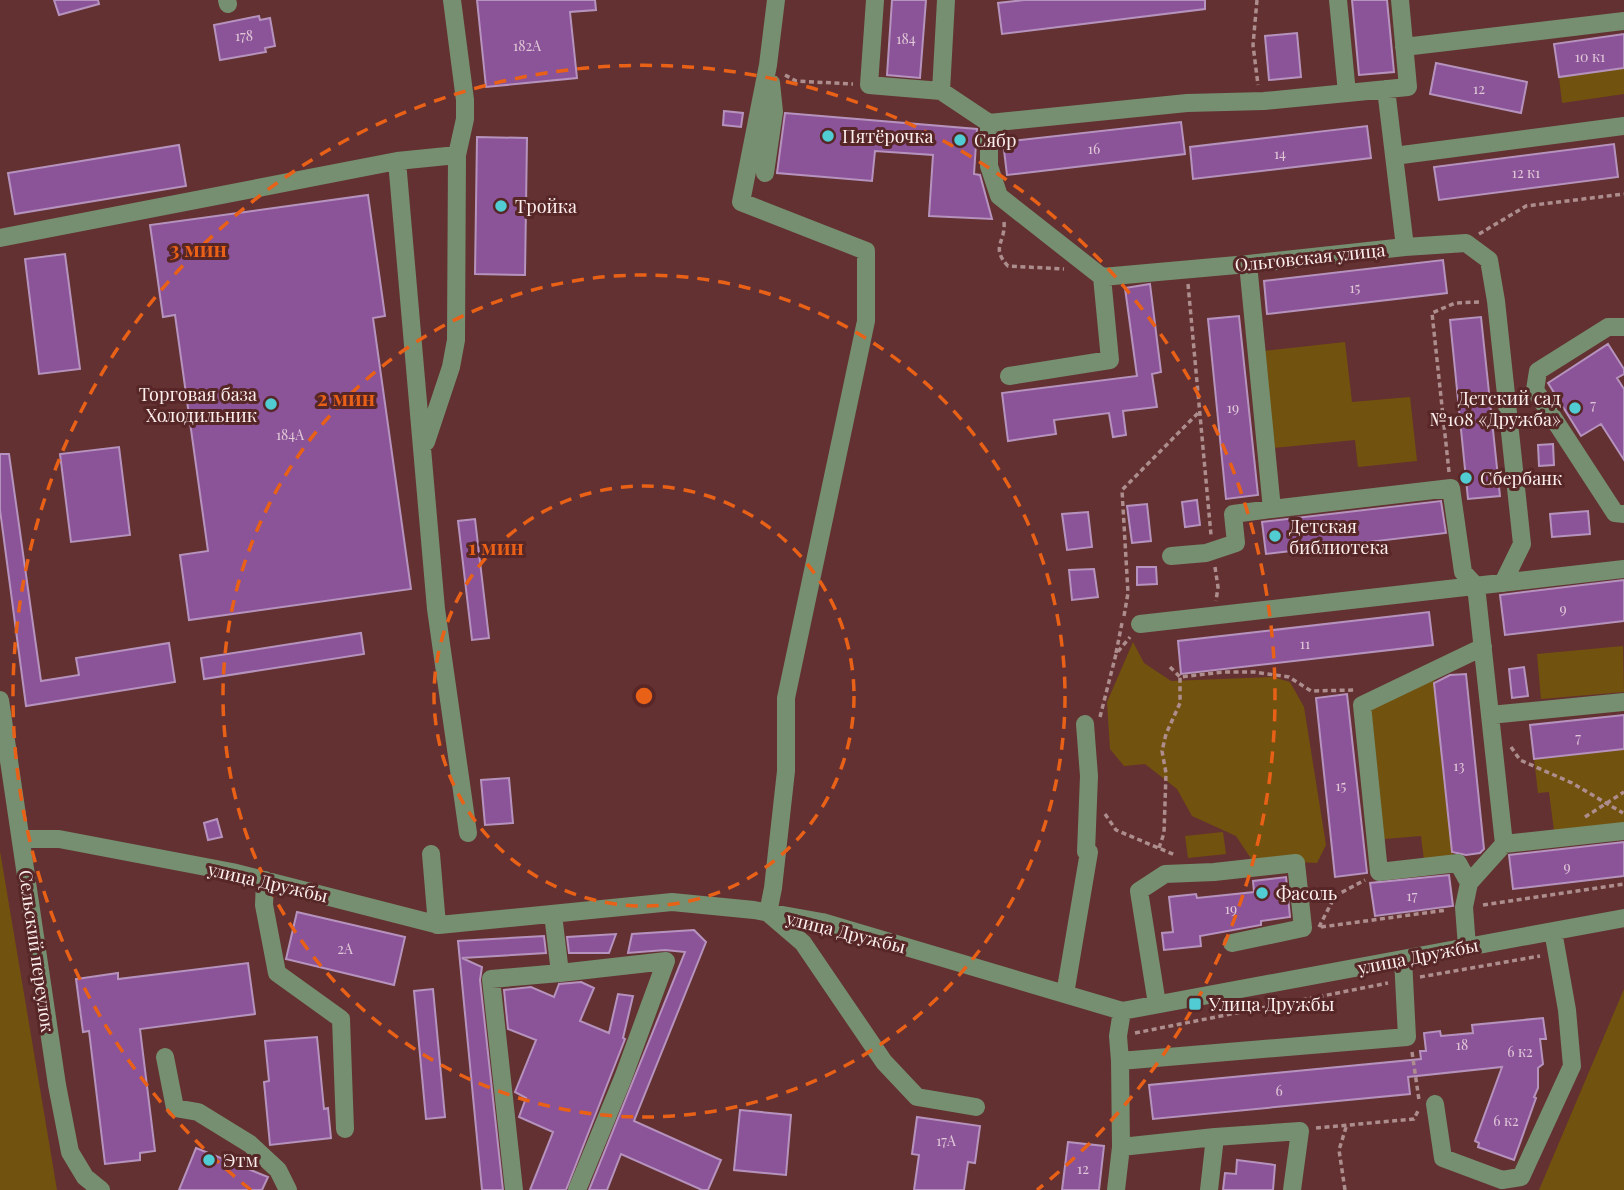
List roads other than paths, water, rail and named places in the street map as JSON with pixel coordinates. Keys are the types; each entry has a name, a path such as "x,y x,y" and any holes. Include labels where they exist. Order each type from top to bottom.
{"street":[{"path":"423,451 451,366 456,340 457,155 465,119 465,100 452,0"},
{"path":"776,0 768,65 741,202 866,251 866,321 786,698 786,771 768,913 803,943 884,1062 917,1097 976,1107"},
{"path":"875,0 869,85 941,91 989,123 1187,103 1264,101 1408,87 1400,0"},
{"path":"941,91 946,0"},
{"path":"1338,0 1347,93"},
{"path":"1404,47 1624,21"},
{"path":"765,173 774,112 768,65"},
{"name":"Ольговская улица","path":"1098,274 1248,264 1405,247 1386,89"},
{"path":"989,123 989,166 999,196 1098,274 1110,360 1009,376"},
{"path":"1394,156 1624,126"},
{"path":"0,238 397,160 457,155"},
{"path":"397,160 436,609 468,833"},
{"path":"1405,247 1466,243 1489,260 1496,301 1522,544 1503,583"},
{"path":"1248,264 1272,509"},
{"path":"1624,327 1608,327 1538,371 1535,390 1615,513 1624,514"},
{"path":"1171,556 1213,550 1236,543 1233,514 1451,488 1463,572 1476,586 1504,844"},
{"path":"1140,624 1624,569"},
{"path":"1469,883 1458,863 1379,872 1362,705 1483,647"},
{"name":"Сельский переулок","path":"0,700 57,1085 70,1152 82,1183 101,1190"},
{"path":"1490,715 1624,702"},
{"path":"1065,994 1088,852 1091,725"},
{"path":"1467,947 1464,908 1469,883 1504,844 1624,831"},
{"name":"улица Дружбы","path":"21,839 59,839 265,880 437,925 672,902 768,913 822,922 1122,1011 1467,947 1554,939 1624,918"},
{"path":"430,854 437,925"},
{"path":"1157,1004 1139,891 1165,874 1297,863 1303,928 1232,943"},
{"path":"265,880 264,905 277,973 341,1019 345,1129"},
{"path":"553,914 560,973"},
{"path":"1435,1104 1443,1158 1519,1184 1572,1066 1567,1010 1554,939"},
{"path":"1120,1060 1407,1037 1403,959"},
{"path":"514,1190 491,979 666,961 623,1078 576,1190"},
{"path":"1116,1190 1121,1147 1118,1036 1122,1011"},
{"path":"165,1057 175,1108 198,1112 250,1144 278,1170 288,1190"},
{"path":"1121,1147 1300,1131 1292,1190"},
{"path":"1209,1190 1215,1138"}],"place":[{"name":"Пятёрочка","path":"828,136"},
{"name":"Сябр","path":"960,140"},
{"name":"Тройка","path":"501,206"},
{"name":"Торговая база Холодильник","path":"271,404"},
{"name":"Детский сад №108 «Дружба»","path":"1575,408"},
{"name":"Сбербанк","path":"1466,478"},
{"name":"Детская библиотека","path":"1275,536"},
{"name":"Фасоль","path":"1262,893"},
{"name":"Улица Дружбы","path":"1195,1004"},
{"name":"Этм","path":"209,1160"}]}
